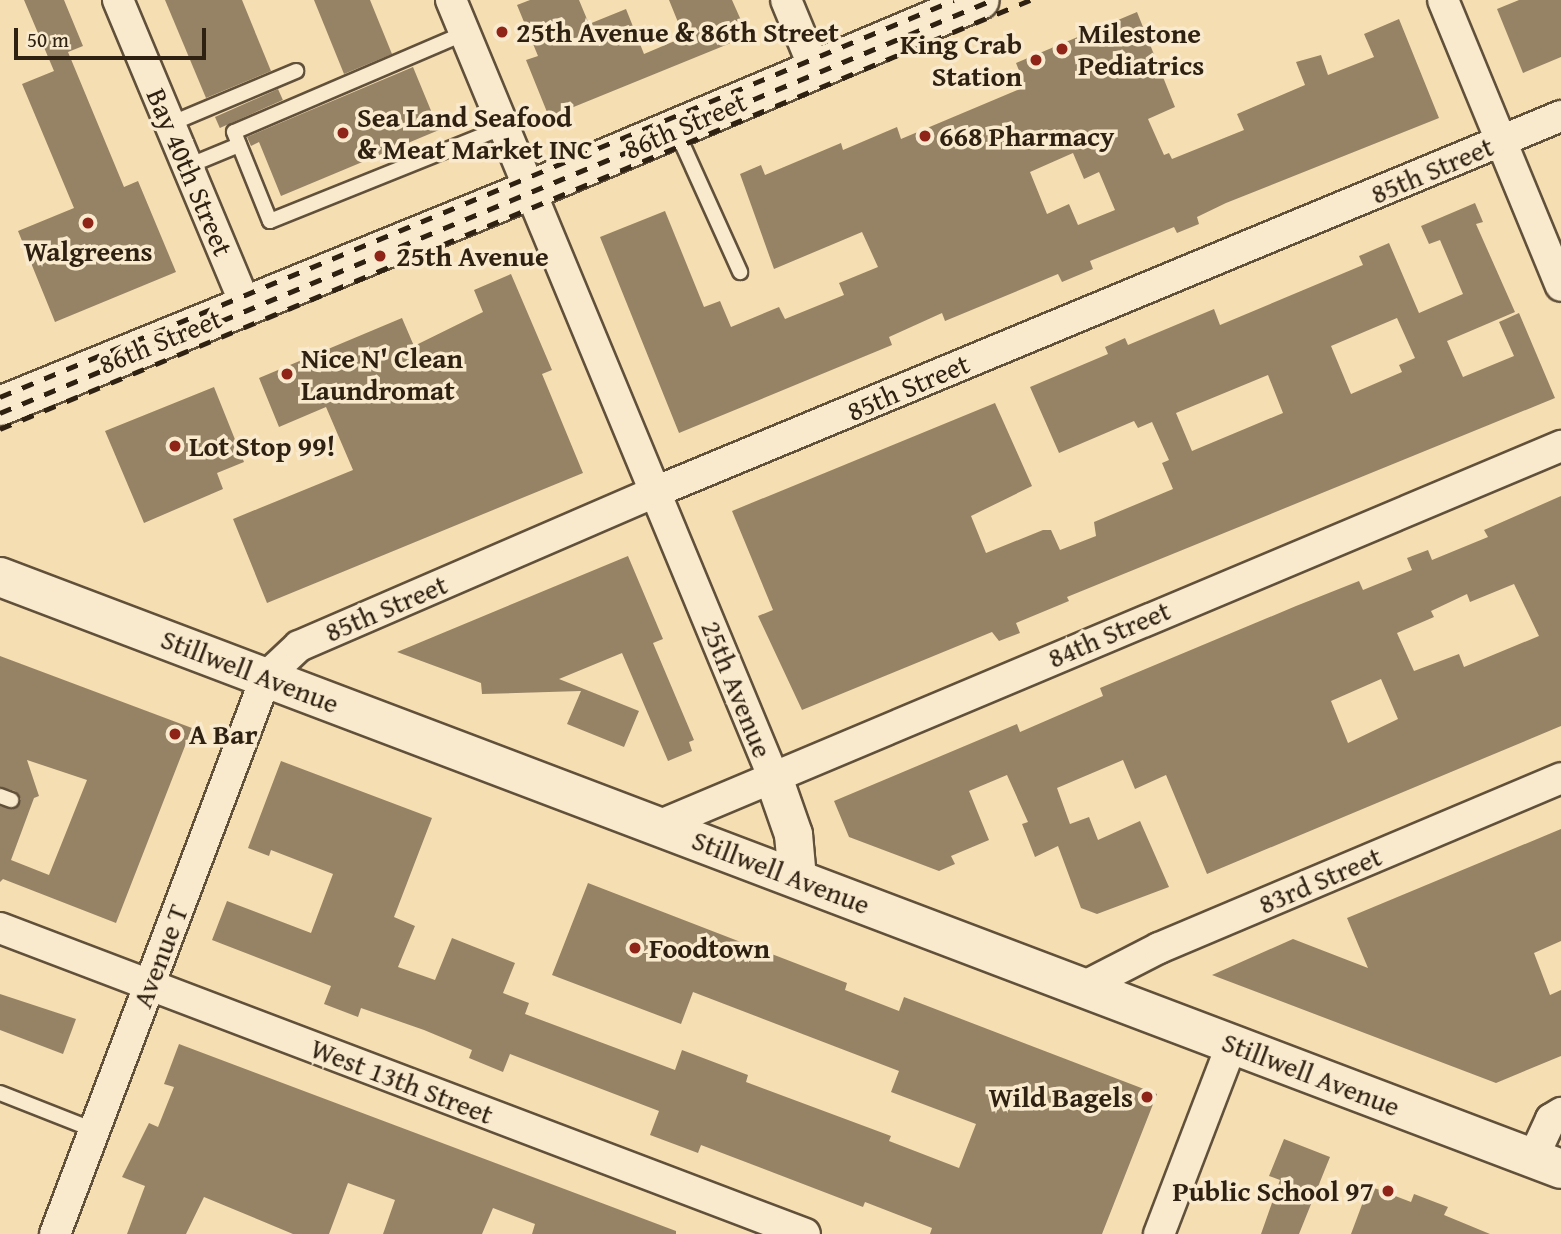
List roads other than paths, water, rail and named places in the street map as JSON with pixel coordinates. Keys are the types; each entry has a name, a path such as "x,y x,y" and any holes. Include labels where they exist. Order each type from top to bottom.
{"main road":[{"name":"86th Street","path":"0,406 530,190 979,0"},
{"name":"Stillwell Avenue","path":"0,577 1547,1163"}],"street":[{"name":"Bay 40th Street","path":"118,0 246,306"},
{"name":"25th Avenue","path":"451,0 772,774 793,834 797,878"},
{"path":"786,0 815,70"},
{"path":"1443,0 1561,286"},
{"name":"85th Street","path":"266,677 299,646 655,492 1561,116"},
{"name":"84th Street","path":"658,826 772,774 1561,446"},
{"name":"Avenue T","path":"55,1234 266,677"},
{"name":"83rd Street","path":"1083,987 1171,942 1561,778"},
{"name":"West 13th Street","path":"0,928 805,1234"},
{"path":"1159,1234 1232,1044"},
{"path":"1547,1163 1551,1119 1561,1113"}],"lane":[{"path":"465,33 234,132 239,145 270,221 503,127"},
{"path":"170,124 296,71"},
{"path":"676,129 740,272"},
{"path":"188,166 239,145"},
{"path":"0,1093 94,1130"}],"railway":[{"path":"0,397 954,0"},
{"path":"0,413 992,0"},
{"path":"0,429 1030,0"}],"place":[{"name":"25th Avenue & 86th Street","path":"502,32"},
{"name":"Milestone Pediatrics","path":"1062,49"},
{"name":"King Crab Station","path":"1036,60"},
{"name":"Sea Land Seafood & Meat Market INC","path":"343,133"},
{"name":"668 Pharmacy","path":"925,136"},
{"name":"Walgreens","path":"88,223"},
{"name":"25th Avenue","path":"380,256"},
{"name":"Nice N' Clean Laundromat","path":"287,374"},
{"name":"Lot Stop 99!","path":"175,446"},
{"name":"A Bar","path":"175,734"},
{"name":"Foodtown","path":"635,948"},
{"name":"Wild Bagels","path":"1147,1097"},
{"name":"Public School 97","path":"1388,1191"}]}
